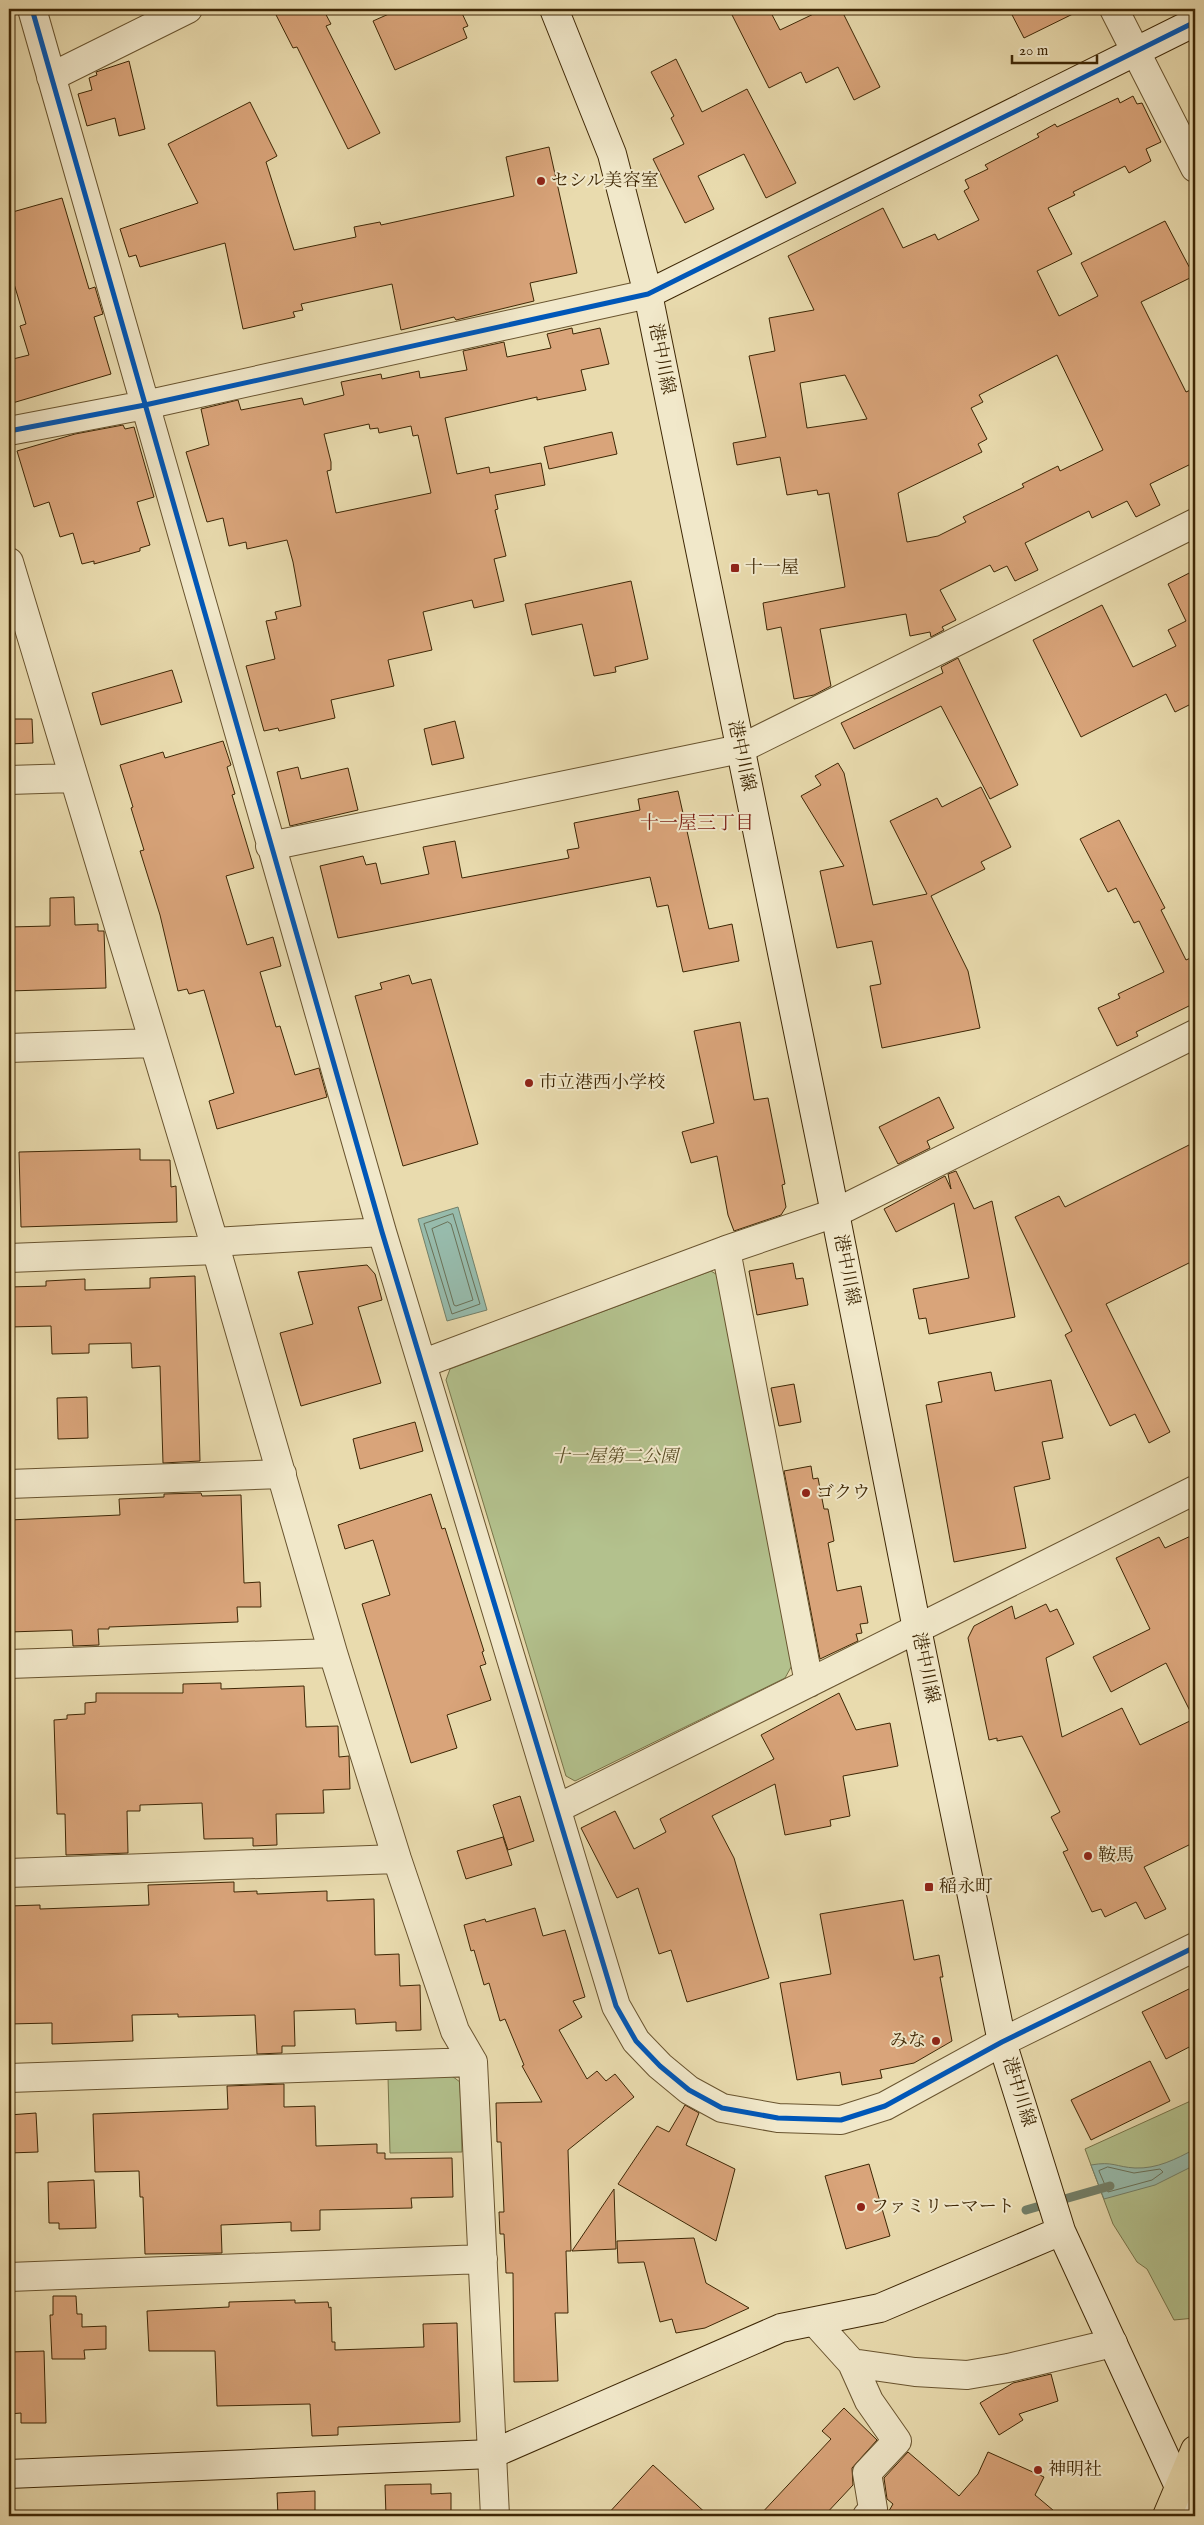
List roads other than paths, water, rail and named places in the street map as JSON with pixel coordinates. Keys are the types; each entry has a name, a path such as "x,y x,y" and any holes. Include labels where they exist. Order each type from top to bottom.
{"main road":[{"path":"1167,2516 1195,2450"}],"street":[{"path":"32,9 382,1232 424,1363 616,2006 636,2041 660,2066 689,2090 722,2108 778,2118 841,2120 885,2106 1002,2042 1195,1947"},
{"path":"52,77 188,9"},
{"name":"港中川線","path":"554,9 612,154 648,294 1002,2042 1059,2224 1180,2489 1186,2516"},
{"path":"1114,9 1195,168"},
{"path":"9,432 145,405 648,294 1195,22"},
{"path":"270,846 740,749 1195,523"},
{"path":"9,562 13,593 73,778 215,1246 333,1653 397,1859 455,2031 473,2062 495,2516"},
{"path":"9,780 73,778"},
{"path":"424,1363 726,1250 835,1213 1195,1034"},
{"path":"9,1048 153,1043"},
{"path":"9,1258 215,1246 382,1232"},
{"path":"726,1250 809,1683"},
{"path":"9,1484 282,1474"},
{"path":"558,1808 1195,1490"},
{"path":"9,1664 333,1653"},
{"path":"9,1873 397,1859"},
{"path":"9,2078 473,2062"},
{"path":"9,2474 492,2454 781,2328 880,2308 1059,2224"},
{"path":"9,2277 482,2259"},
{"path":"815,2322 852,2363 869,2401 897,2441 867,2473 873,2509 867,2516"},
{"path":"852,2363 915,2372 967,2375 1113,2344"}],"water":[{"path":"458,1207 487,1310 447,1321 418,1219"},
{"path":"1195,2149 1195,2165 1155,2185 1104,2199 1091,2165 1110,2164 1135,2168 1151,2167 1173,2160"}],"waterway":[{"path":"1026,2210 1110,2186"}],"place":[{"name":"セシル美容室","path":"541,181"},
{"name":"十一屋","path":"735,568"},
{"name":"市立港西小学校","path":"529,1083"},
{"name":"ゴクウ","path":"806,1493"},
{"name":"鞍馬","path":"1088,1856"},
{"name":"稲永町","path":"929,1887"},
{"name":"みな","path":"936,2041"},
{"name":"ファミリーマート","path":"861,2207"},
{"name":"神明社","path":"1038,2470"}],"district":[{"name":"十一屋三丁目","path":"697,824"}],"park label":[{"name":"十一屋第二公園","path":"615,1457"}]}
